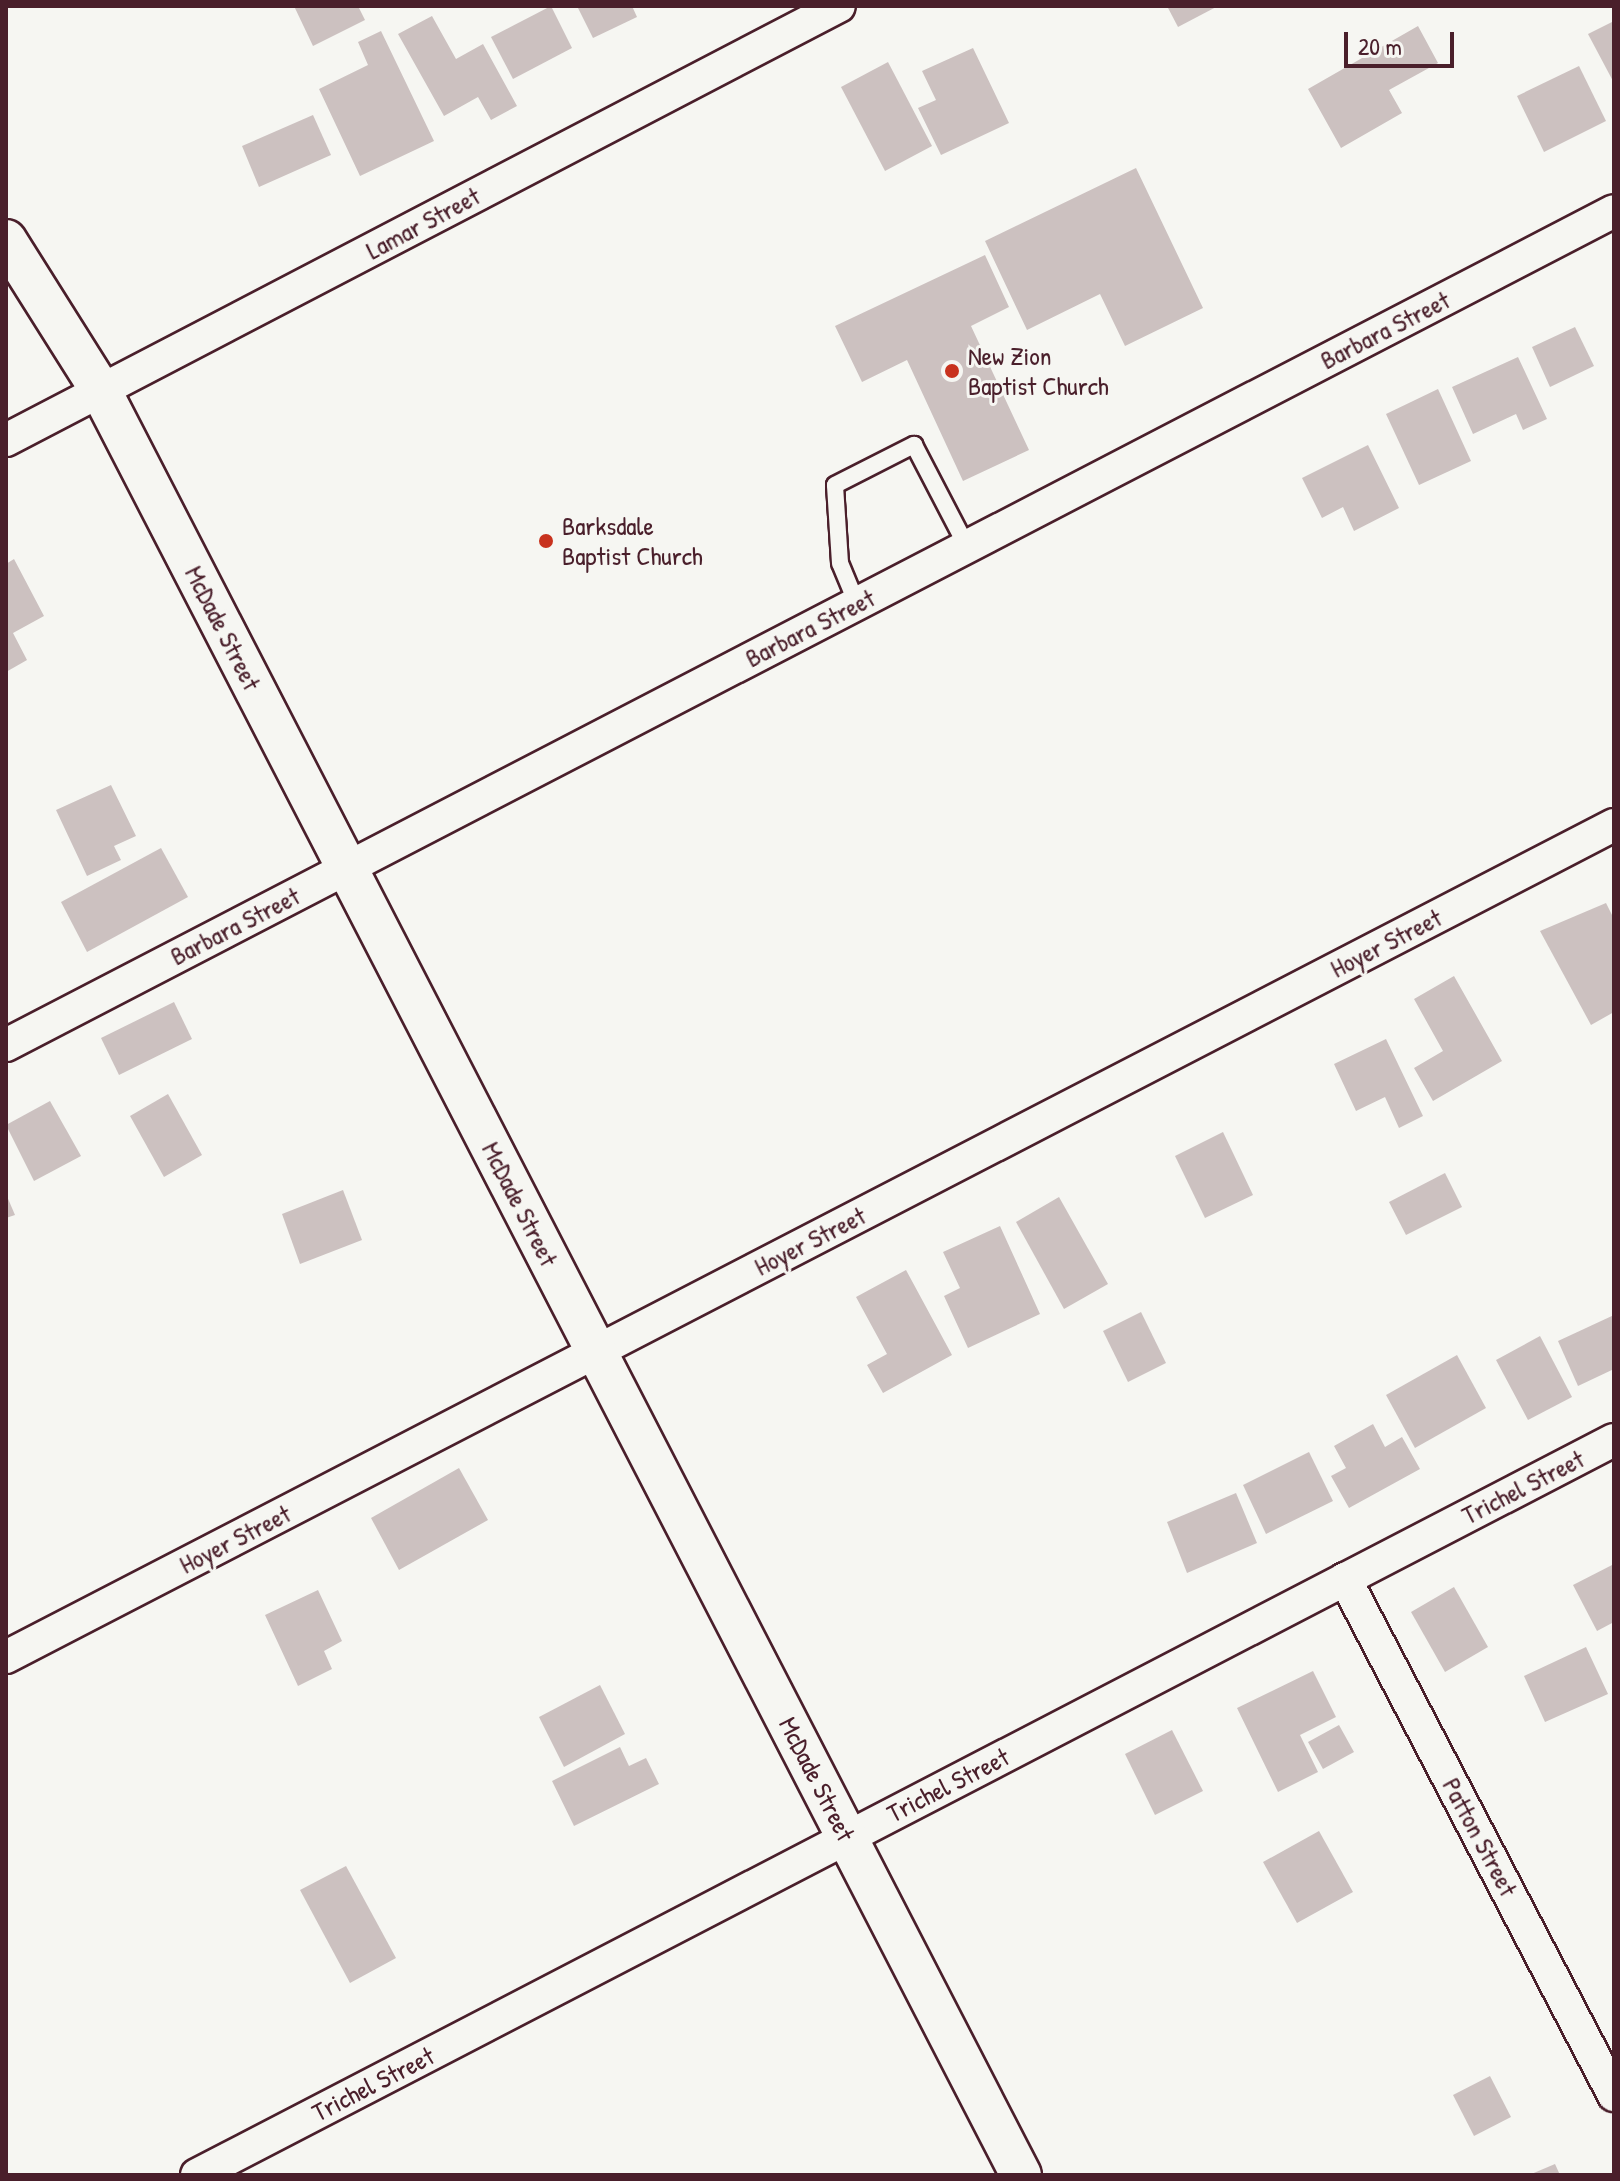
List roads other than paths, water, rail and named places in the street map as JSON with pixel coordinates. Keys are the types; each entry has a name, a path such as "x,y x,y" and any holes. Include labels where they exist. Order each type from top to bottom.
{"street":[{"name":"Lamar Street","path":"6,440 839,6"},
{"name":"Barbara Street","path":"6,1045 1614,211"},
{"name":"McDade Street","path":"6,240 101,391 1021,2175"},
{"name":"Hoyer Street","path":"6,1657 1614,825"},
{"name":"Trichel Street","path":"197,2175 1614,1440"},
{"name":"Patton Street","path":"1345,1579 1614,2095"}],"lane":[{"path":"857,604 840,563 835,485 914,445 967,547"}],"place":[{"name":"New Zion Baptist Church","path":"952,371"},
{"name":"Barksdale Baptist Church","path":"546,541"}]}
